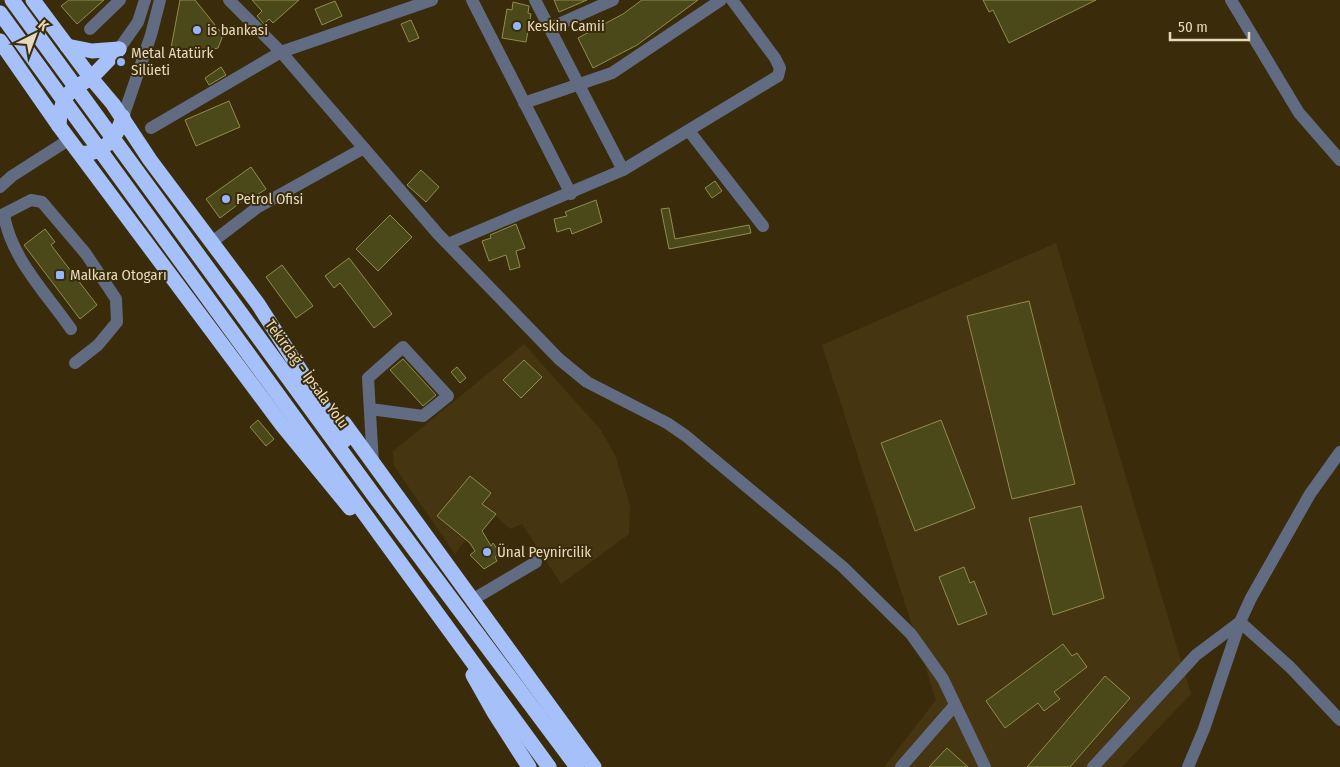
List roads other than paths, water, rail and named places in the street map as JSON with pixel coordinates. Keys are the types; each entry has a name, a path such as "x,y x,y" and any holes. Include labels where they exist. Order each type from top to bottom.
{"highway":[{"name":"Tekirdağ - İpsala Yolu","path":"12,0 378,501 576,767"},
{"path":"33,0 91,78 123,117 150,160 258,304 594,767"},
{"path":"0,14 549,767"},
{"path":"0,41 59,126 282,425 377,543 434,610"},
{"path":"67,46 92,51 119,49"},
{"path":"59,126 60,107 64,98 91,78 119,49"},
{"path":"80,152 94,153 103,148 116,135 123,117"},
{"path":"258,304 340,433 384,493 452,598"},
{"path":"460,644 477,685 529,767"}],"street":[{"path":"90,29 120,0"},
{"path":"119,49 138,22 144,0"},
{"path":"123,117 151,35 160,0"},
{"path":"228,0 281,52 448,244 572,371 594,386 680,432 857,579 895,616 922,648 942,679 985,767"},
{"path":"151,128 281,52 432,0"},
{"path":"472,0 571,194"},
{"path":"535,0 623,170"},
{"path":"550,28 613,0"},
{"path":"524,103 612,72 721,0"},
{"path":"448,244 571,194 623,170 689,132 778,76 780,68 775,58 732,0"},
{"path":"1231,0 1299,113 1340,160"},
{"path":"689,132 763,226"},
{"path":"0,186 12,176 70,139"},
{"path":"212,242 258,207 364,148"},
{"path":"71,329 14,248 2,216 31,200 42,202 86,254 116,299 117,322 98,345 75,363"},
{"path":"370,409 423,416 448,396 403,347 368,378 373,464"},
{"path":"1188,767 1204,729 1240,622 1251,598 1310,494 1340,452"},
{"path":"472,600 536,562"},
{"path":"1240,622 1290,667 1340,720"},
{"path":"1093,767 1196,655 1240,622"},
{"path":"904,766 955,705"}],"place":[{"name":"Keskin Camii","path":"517,26"},
{"name":"is bankasi","path":"197,30"},
{"name":"Metal Atatürk Silüeti","path":"121,62"},
{"name":"Petrol Ofisi","path":"226,199"},
{"name":"Malkara Otogarı","path":"60,275"},
{"name":"Ünal Peynircilik","path":"487,552"}]}
